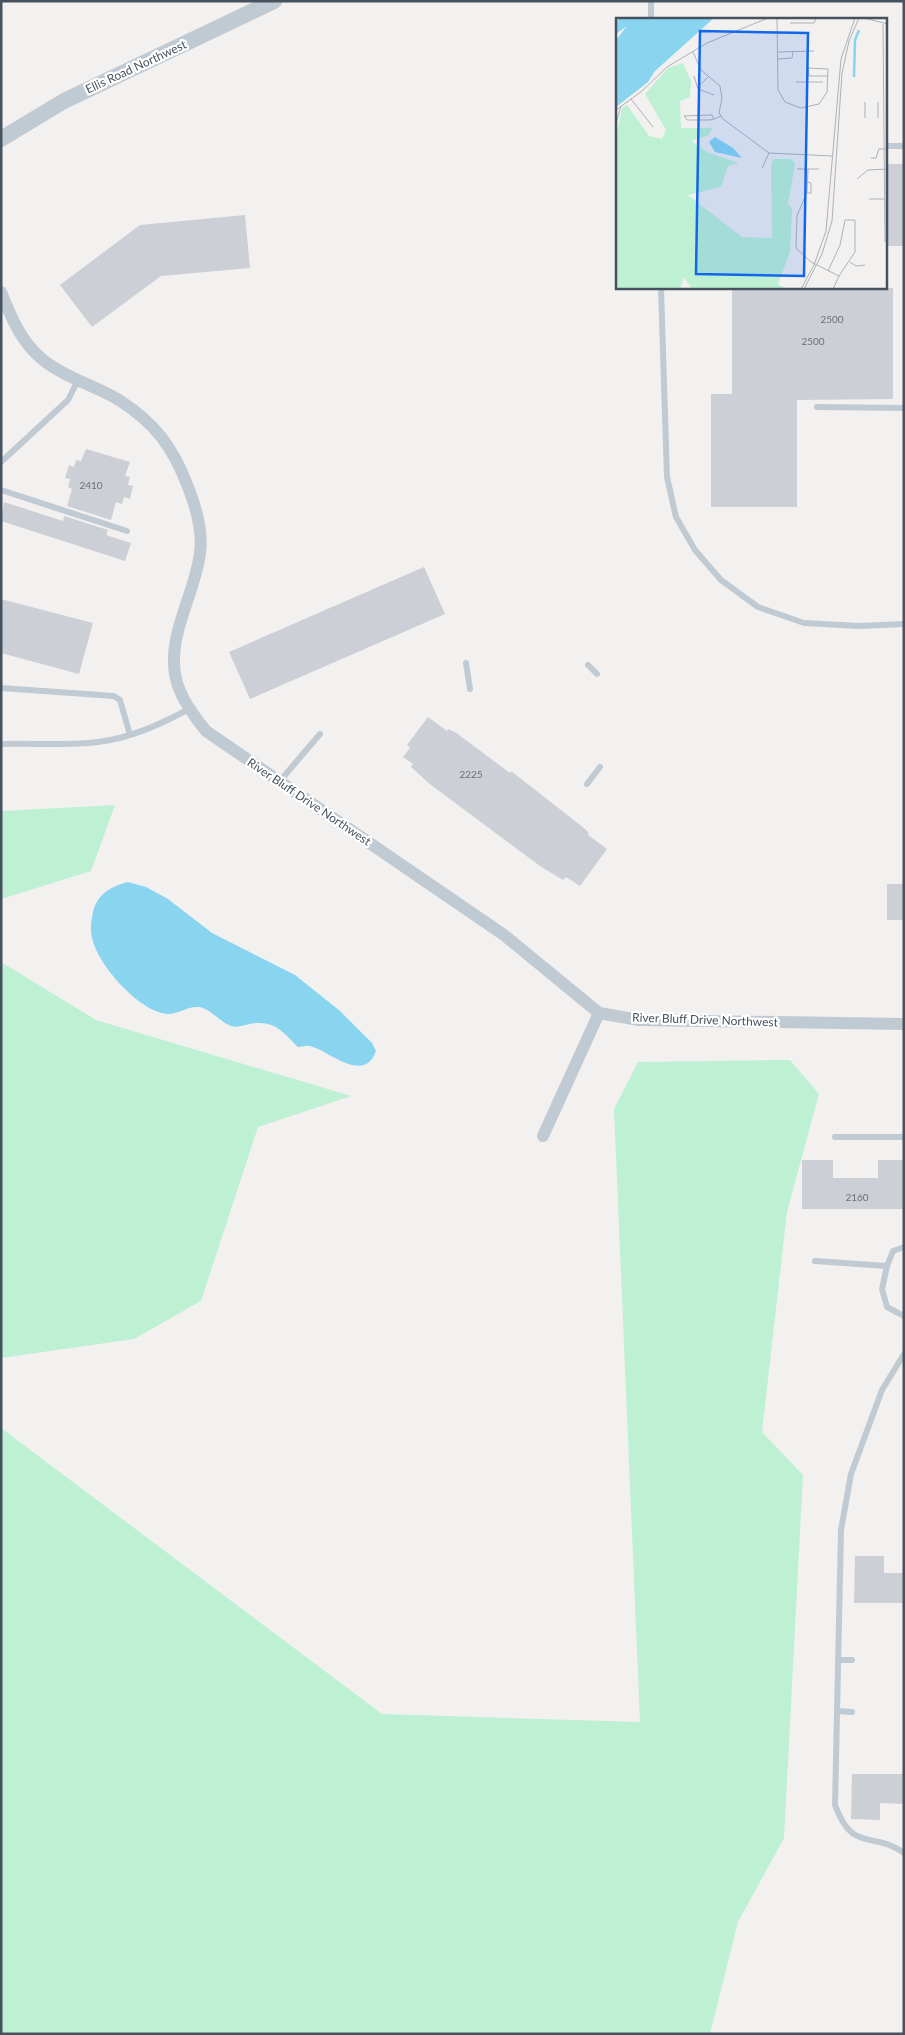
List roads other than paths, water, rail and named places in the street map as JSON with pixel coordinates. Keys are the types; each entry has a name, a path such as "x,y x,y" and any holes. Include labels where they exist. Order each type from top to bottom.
{"street":[{"name":"Ellis Road Northwest","path":"1,139 64,101 274,1"},
{"name":"River Bluff Drive Northwest","path":"1,292 15,326 41,359 77,382 118,400 155,427 175,456 199,520 200,553 176,642 176,679 189,709 206,732 504,935 598,1013 639,1020 904,1024"},
{"path":"543,1136 598,1013"}],"lane":[{"path":"651,1 651,18"},
{"path":"888,146 904,146"},
{"path":"660,289 667,476 676,517 695,550 722,580 758,607 804,623 859,626 904,624"},
{"path":"1,462 68,400 77,382"},
{"path":"817,408 904,408"},
{"path":"1,490 127,531"},
{"path":"466,663 470,690"},
{"path":"588,666 597,674"},
{"path":"1,688 114,696 120,700 130,735"},
{"path":"1,744 98,742 130,735 164,722 189,709"},
{"path":"280,782 320,734"},
{"path":"587,784 600,767"},
{"path":"835,1137 904,1137"},
{"path":"904,1247 893,1251 887,1266 882,1289 887,1307 904,1316"},
{"path":"816,1261 887,1266"},
{"path":"904,1354 882,1390 851,1474 841,1530 835,1805 842,1824 855,1836 897,1848 904,1853"},
{"path":"838,1660 852,1660"},
{"path":"837,1711 852,1712"}],"water":[{"path":"128,882 146,887 168,899 212,933 295,975 340,1011 372,1043 376,1051 370,1061 363,1065 355,1065 345,1063 310,1046 298,1047 288,1036 266,1023 234,1027 203,1008 194,1007 167,1014 141,1003 110,972 96,949 91,932 93,912 98,900 116,886"}]}
